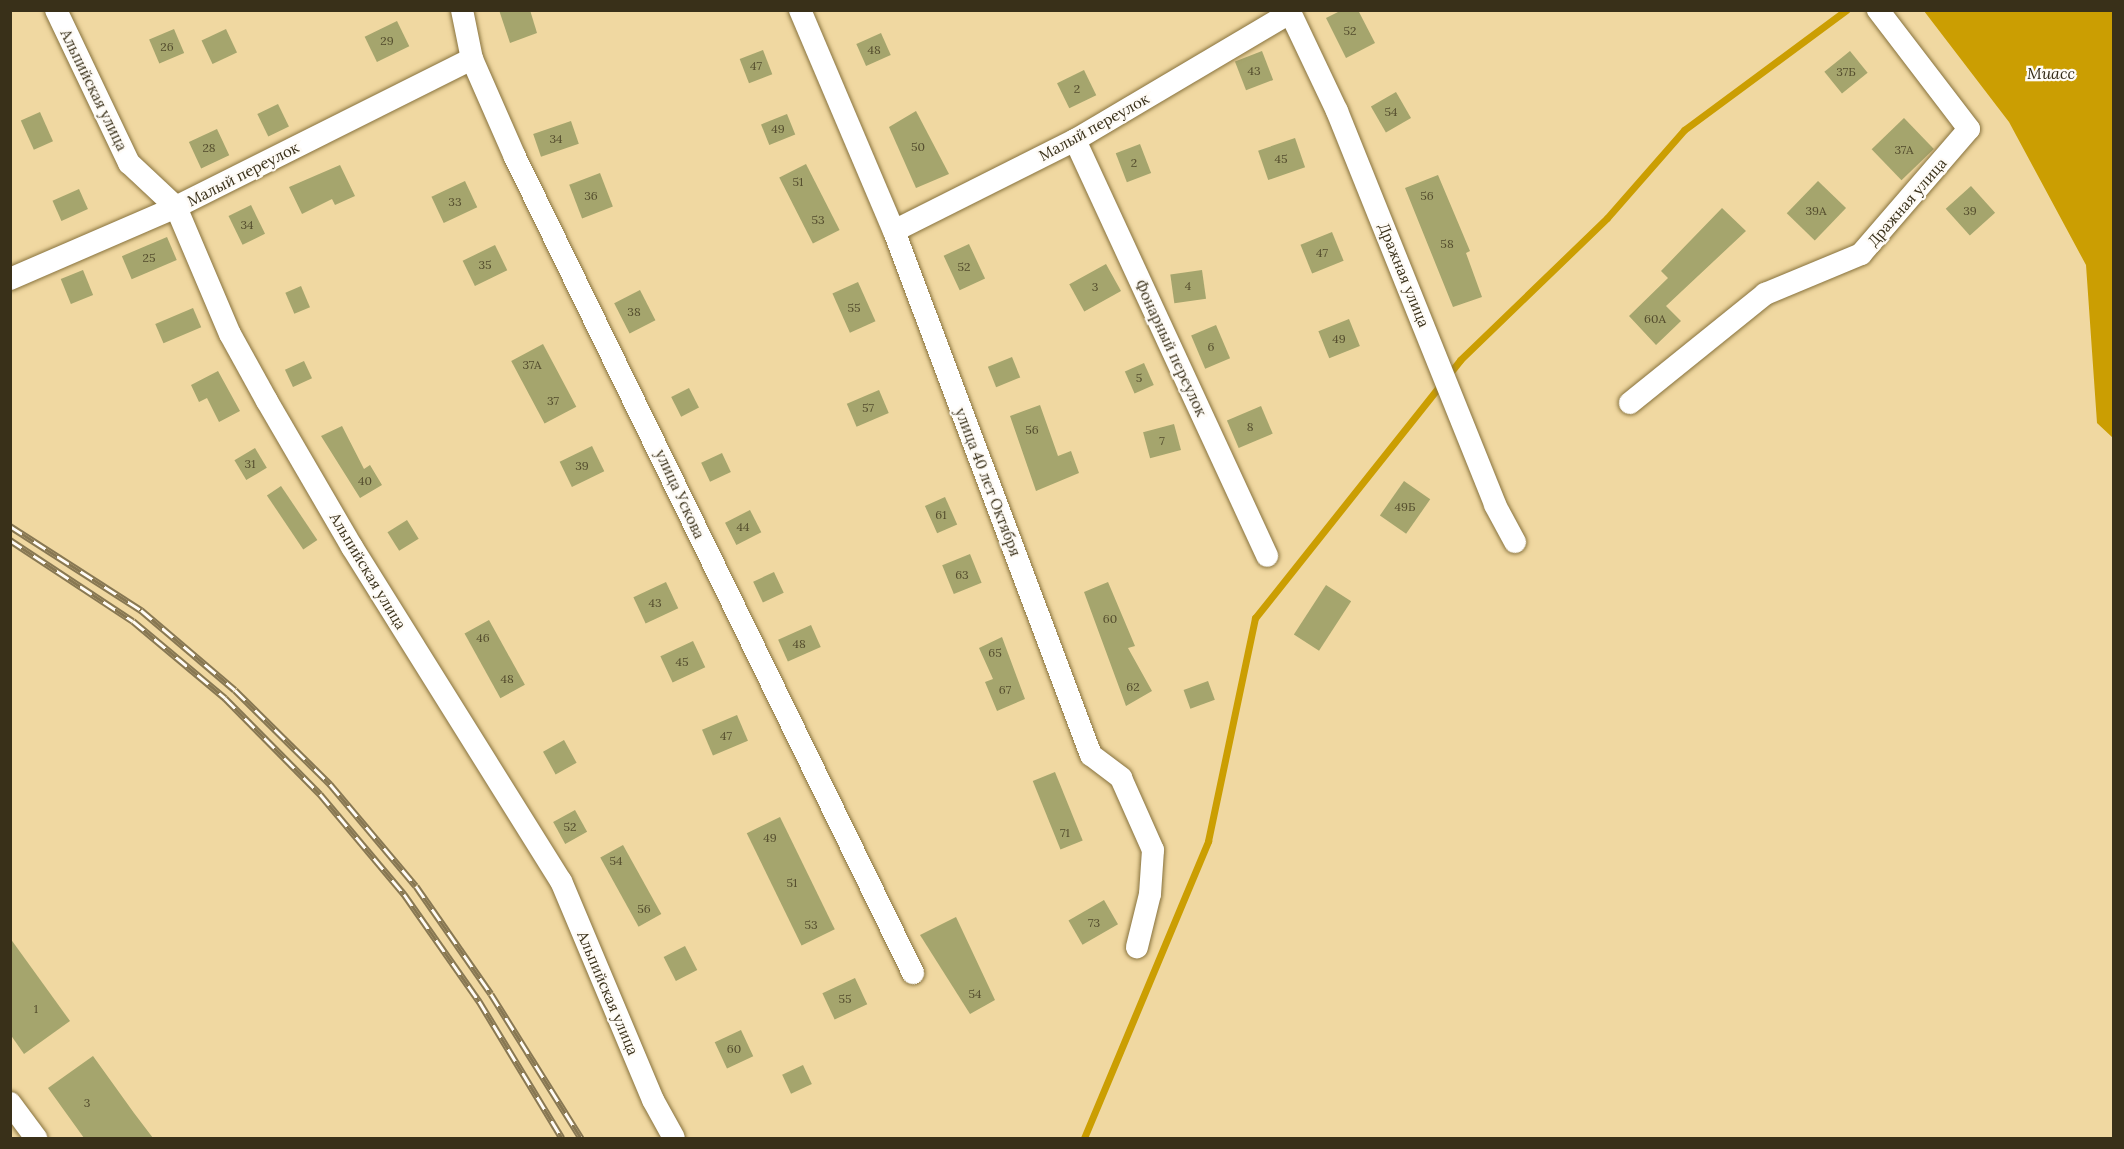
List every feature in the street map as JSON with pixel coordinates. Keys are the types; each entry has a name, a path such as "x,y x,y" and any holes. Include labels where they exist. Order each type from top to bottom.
{"street":[{"name":"Альпийская улица","path":"56,10 129,163 176,207 230,334 267,401 561,881 653,1100 674,1138"},
{"name":"улица Ускова","path":"462,10 472,59 759,665 913,973"},
{"name":"улица 40 лет Октября","path":"800,10 894,231 1091,755 1121,778 1153,850 1150,894 1137,947"},
{"name":"Дражная улица","path":"1630,403 1765,294 1861,254 1969,129 1878,10"},
{"name":"Малый переулок","path":"894,231 1075,140 1289,12"},
{"name":"Дражная улица","path":"1289,12 1337,111 1495,505 1515,542"},
{"name":"Малый переулок","path":"10,279 176,207 472,59"},
{"name":"Фонарный переулок","path":"1075,140 1267,556"},
{"path":"10,1103 36,1138"}],"water":[{"name":"Миасс","path":"1924,11 2113,11 2113,438 2097,423 2086,265 2009,122"}],"building":[{"path":"499,10 530,10 537,33 510,43"},
{"path":"1342,10 1358,10 1375,43 1346,58 1326,18"},
{"path":"397,21 409,46 377,62 365,37"},
{"path":"174,29 184,53 159,63 149,40"},
{"path":"226,29 237,53 213,64 202,40"},
{"path":"881,33 891,55 866,66 856,44"},
{"path":"763,50 772,74 749,83 740,59"},
{"path":"1262,51 1273,80 1246,90 1235,61"},
{"path":"1850,51 1868,73 1842,94 1824,72"},
{"path":"1084,70 1096,95 1069,108 1057,83"},
{"path":"1396,92 1411,118 1386,132 1371,106"},
{"path":"278,104 289,126 268,137 257,114"},
{"path":"916,111 949,174 916,188 889,127"},
{"path":"40,112 53,141 34,150 21,121"},
{"path":"787,114 795,134 769,145 761,124"},
{"path":"1904,118 1934,149 1902,180 1872,149"},
{"path":"571,121 579,144 541,157 533,134"},
{"path":"217,129 229,155 201,168 189,142"},
{"path":"1295,138 1305,167 1268,180 1258,151"},
{"path":"1140,144 1151,173 1127,182 1116,153"},
{"path":"806,164 840,230 813,244 779,178"},
{"path":"340,165 355,196 335,205 332,199 302,214 289,187"},
{"path":"600,173 613,207 582,218 569,185"},
{"path":"1438,175 1470,251 1466,253 1482,297 1453,307 1405,188"},
{"path":"465,181 477,207 444,223 431,197"},
{"path":"1818,181 1846,208 1815,240 1787,213"},
{"path":"1971,186 1995,213 1970,236 1946,209"},
{"path":"79,189 88,209 61,221 53,201"},
{"path":"251,205 265,234 243,245 229,216"},
{"path":"1722,208 1746,231 1666,306 1681,321 1656,345 1629,316 1668,278 1661,271"},
{"path":"1332,232 1344,261 1312,273 1300,245"},
{"path":"167,237 177,260 132,279 122,256"},
{"path":"969,244 985,278 960,290 944,256"},
{"path":"495,245 507,270 475,286 463,261"},
{"path":"1106,264 1121,291 1084,311 1069,284"},
{"path":"83,270 93,295 71,304 61,279"},
{"path":"1202,270 1206,299 1174,303 1170,274"},
{"path":"858,282 875,321 850,333 832,293"},
{"path":"301,286 310,307 294,314 285,293"},
{"path":"640,290 655,320 630,333 614,303"},
{"path":"193,308 201,327 163,343 155,324"},
{"path":"1349,319 1360,346 1329,358 1318,331"},
{"path":"1216,325 1230,358 1205,369 1191,336"},
{"path":"543,344 576,407 545,424 511,361"},
{"path":"1012,357 1020,377 996,387 988,367"},
{"path":"304,361 312,378 293,387 285,370"},
{"path":"1144,363 1154,385 1135,393 1125,372"},
{"path":"218,371 240,411 219,422 207,398 199,402 191,385"},
{"path":"689,388 699,408 681,417 671,397"},
{"path":"879,390 889,413 857,427 847,404"},
{"path":"1040,405 1058,456 1071,451 1079,473 1036,491 1010,416"},
{"path":"1261,406 1273,434 1239,448 1227,420"},
{"path":"1174,424 1181,450 1150,458 1143,432"},
{"path":"342,426 364,469 370,465 382,485 360,498 321,436"},
{"path":"592,446 604,471 572,487 560,462"},
{"path":"255,448 267,468 246,480 234,460"},
{"path":"722,453 731,472 710,482 701,463"},
{"path":"1404,481 1430,499 1406,534 1380,515"},
{"path":"281,486 317,540 303,549 267,496"},
{"path":"945,497 957,524 937,533 925,506"},
{"path":"750,510 761,532 736,545 725,523"},
{"path":"407,520 419,539 399,551 387,532"},
{"path":"970,554 982,583 954,594 942,565"},
{"path":"774,572 784,593 763,603 753,582"},
{"path":"666,582 678,608 646,623 633,597"},
{"path":"1108,582 1135,646 1128,648 1152,691 1126,706 1084,592"},
{"path":"1326,585 1351,601 1319,651 1294,634"},
{"path":"489,620 525,685 500,698 465,634"},
{"path":"811,625 821,647 788,662 778,640"},
{"path":"1002,637 1025,699 997,711 985,682 993,679 979,648"},
{"path":"693,641 705,667 673,682 660,656"},
{"path":"1208,681 1215,700 1190,709 1184,690"},
{"path":"737,715 748,741 713,756 702,730"},
{"path":"564,740 577,763 556,774 543,752"},
{"path":"1055,772 1083,841 1060,850 1033,781"},
{"path":"575,810 587,832 565,844 553,822"},
{"path":"780,817 835,929 802,946 747,833"},
{"path":"623,845 661,914 639,927 600,858"},
{"path":"1104,900 1118,924 1082,945 1068,920"},
{"path":"956,917 995,1000 970,1014 920,935"},
{"path":"10,938 70,1021 24,1054 10,1034"},
{"path":"685,946 697,970 676,981 664,957"},
{"path":"855,978 867,1004 835,1019 822,993"},
{"path":"741,1030 753,1056 727,1069 715,1042"},
{"path":"93,1056 153,1138 84,1138 48,1088"},
{"path":"803,1065 812,1084 791,1094 782,1075"}],"waterway":[{"path":"1084,1138 1208,841 1255,618 1460,360 1607,218 1684,130 1846,10"}],"railway":[{"path":"10,526 141,610 235,690 330,784 416,886 491,994 581,1138"},
{"path":"10,540 133,621 225,698 320,794 404,894 479,1001 562,1138"}]}
